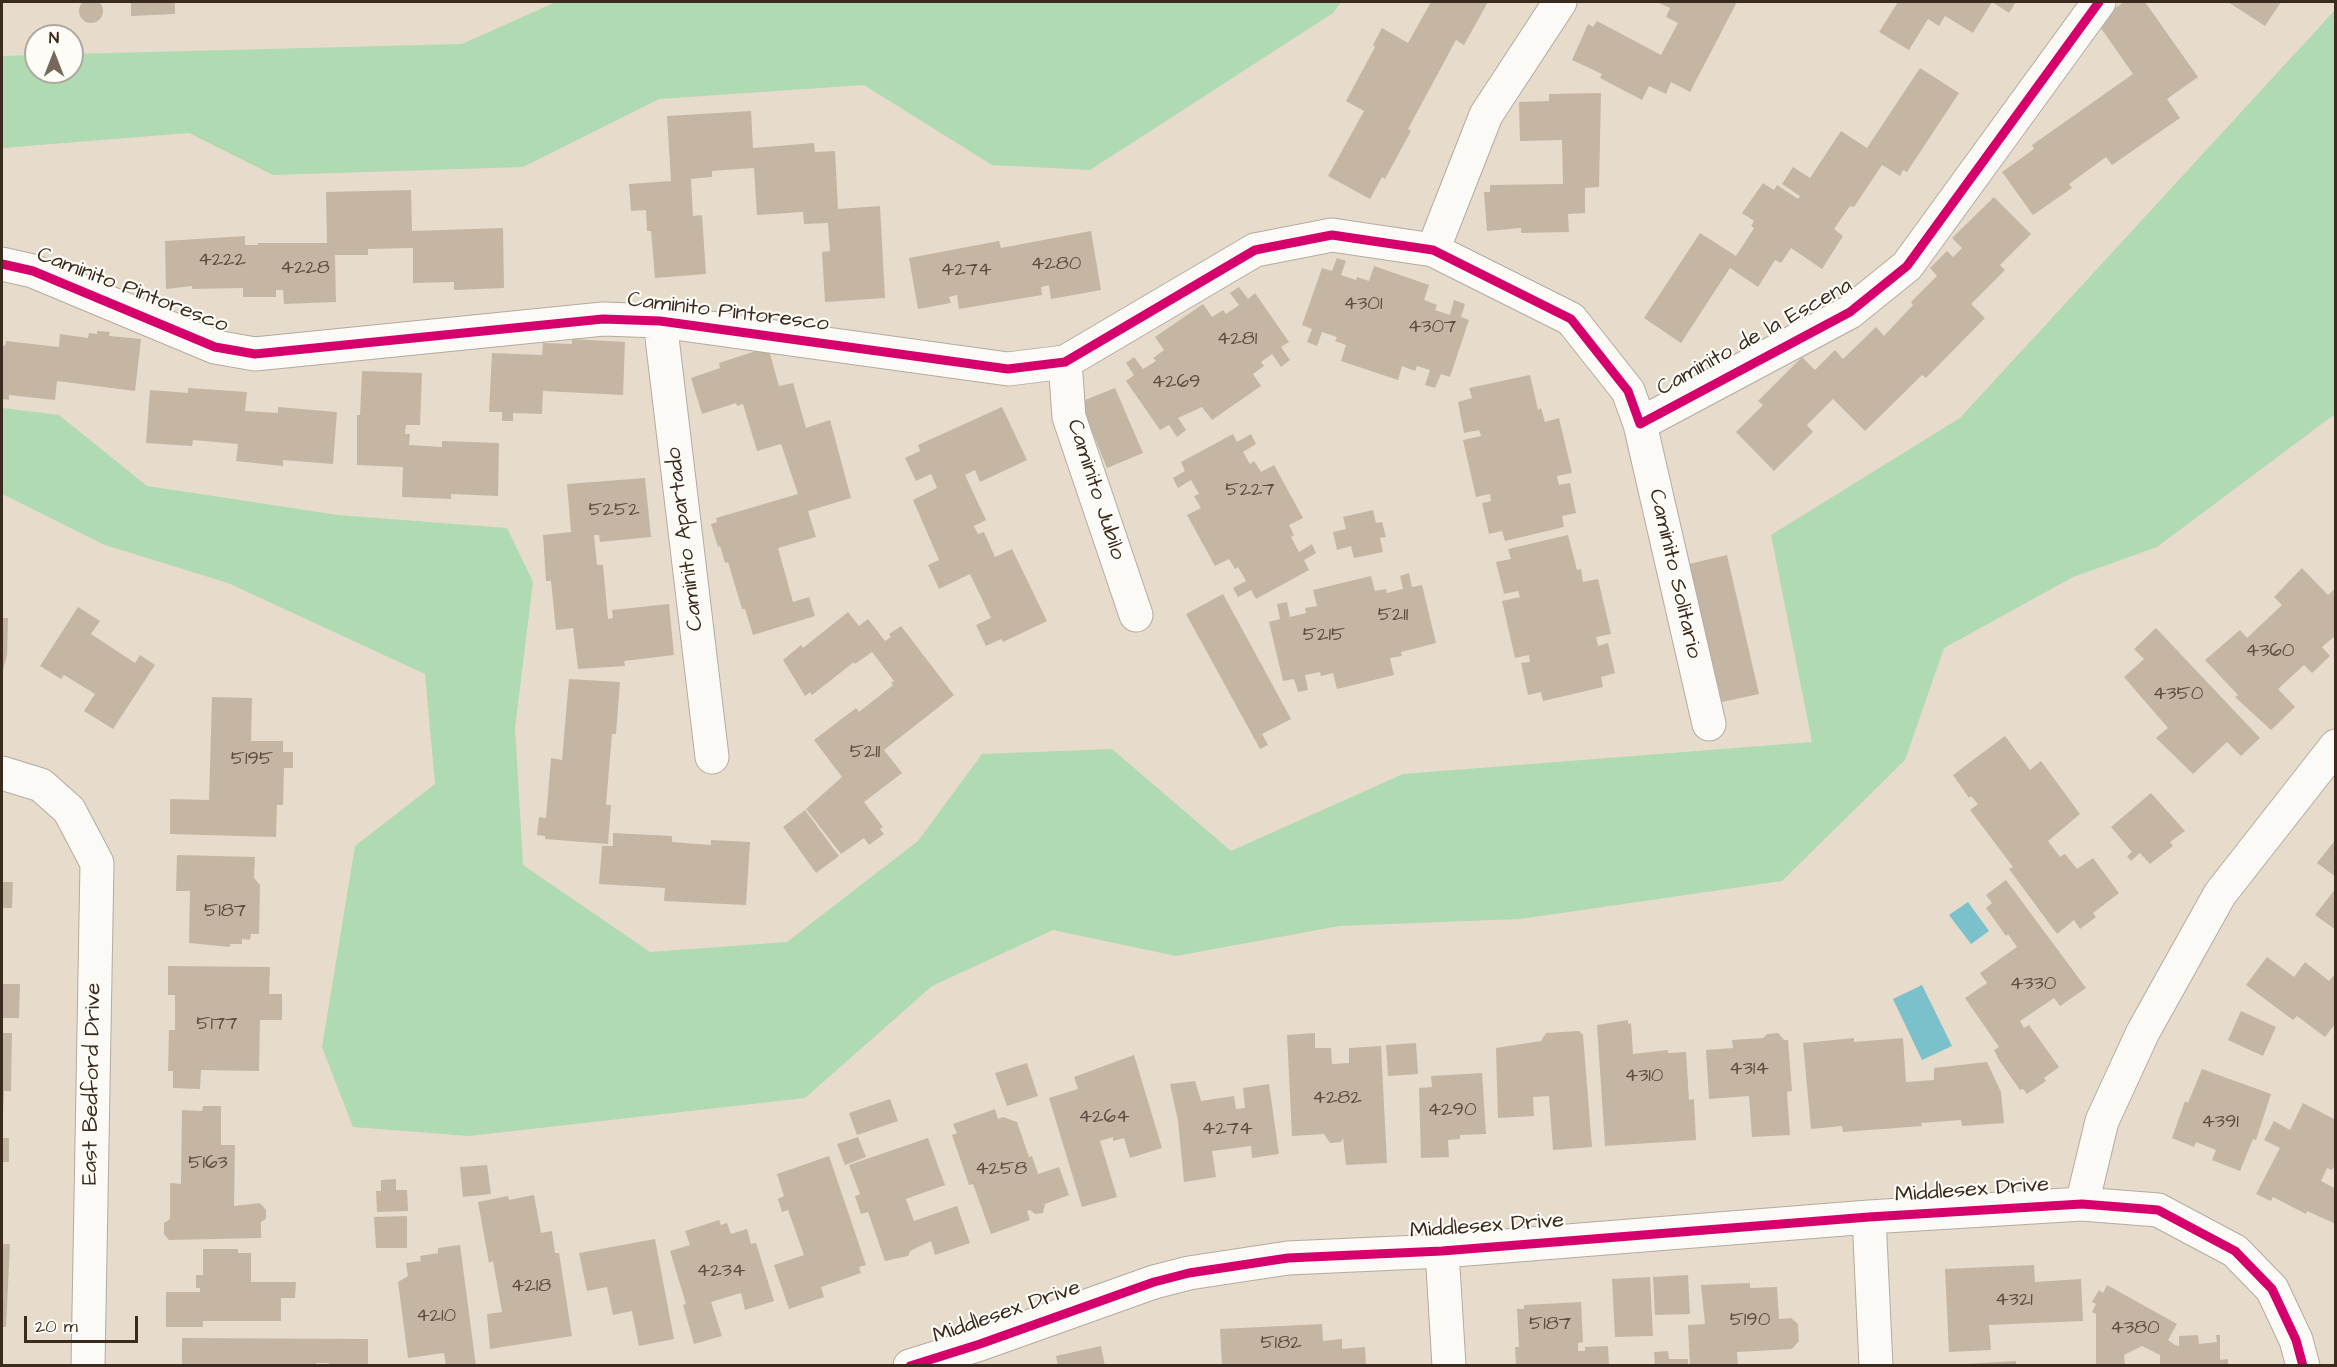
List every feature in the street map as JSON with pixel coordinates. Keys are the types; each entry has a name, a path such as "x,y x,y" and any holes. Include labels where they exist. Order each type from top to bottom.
{"street":[{"path":"1433,249 1486,115 1560,2"},
{"name":"Caminito de la Escena","path":"1433,249 1571,319 1628,391 1640,424 1850,312 1907,266 2099,2"},
{"name":"Caminito Pintoresco","path":"2,264 33,271 215,348 255,354 603,319 660,321 1008,369 1065,362 1255,249 1332,235 1433,249"},
{"name":"Caminito Apartado","path":"660,321 712,757"},
{"name":"Caminito Jubilo","path":"1065,362 1069,417 1137,615"},
{"name":"Caminito Solitario","path":"1640,424 1708,724"},
{"name":"Middlesex Drive","path":"910,1365 981,1355 1154,1282 1189,1273 1288,1258 1442,1251 1869,1217 2082,1204 2102,1121 2154,1012 2220,894 2336,746"},
{"name":"East Bedford Drive","path":"2,773 41,785 69,810 98,862 88,1365"},
{"path":"2082,1204 2158,1210 2235,1251 2272,1289 2296,1340 2303,1365"},
{"path":"1869,1217 1876,1365"},
{"path":"1442,1251 1449,1365"}],"green space":[{"path":"556,2 1341,2 1333,13 1090,170 992,165 864,85 659,99 523,167 273,175 189,133 2,148 2,56 24,55 24,84 84,84 84,54 462,44"},
{"path":"2335,10 2335,414 2157,547 2073,577 1944,648 1905,760 1782,881 1520,919 1339,926 1176,956 1053,930 932,986 805,1098 469,1136 353,1127 322,1047 355,846 435,784 425,674 228,583 105,545 2,494 2,408 59,415 147,486 338,515 507,528 533,582 515,728 523,865 650,952 787,942 918,841 982,754 1112,749 1231,851 1403,774 1812,742 1771,535 1960,418"}],"water":[{"path":"1968,902 1989,931 1971,944 1949,915"},
{"path":"1922,985 1952,1046 1922,1060 1893,999"}],"building":[{"path":"91,-1 99,3 103,11 99,19 91,23 83,19 79,11 83,3"},
{"path":"131,2 175,2 175,14 131,16"},
{"path":"1431,2 1488,2 1464,45 1456,40 1408,129 1411,131 1385,179 1382,177 1370,199 1328,176 1364,111 1346,101 1375,47 1373,45 1382,28 1408,43"},
{"path":"1657,2 1737,2 1690,92 1671,82 1666,94 1649,86 1642,100 1600,78 1602,74 1572,60 1588,24 1593,27 1597,21 1661,55 1678,23 1666,17 1670,8"},
{"path":"1898,2 1992,2 1973,33 1945,16 1939,26 1928,19 1909,50 1879,32"},
{"path":"1992,2 2016,2 2009,13"},
{"path":"2124,2 2145,2 2198,77 2167,99 2180,118 2112,165 2106,157 2069,184 2072,188 2033,215 2002,172 2034,149 2032,145 2133,74 2096,21"},
{"path":"2228,2 2281,2 2265,26"},
{"path":"1920,68 1959,93 1907,172 1903,170 1900,176 1882,165 1854,207 1850,206 1834,229 1843,236 1822,269 1791,248 1781,263 1775,260 1758,287 1730,268 1681,343 1644,318 1700,233 1736,256 1754,228 1751,226 1754,221 1742,213 1763,183 1774,190 1777,185 1798,199 1800,196 1782,184 1793,167 1810,178 1841,131 1867,148"},
{"path":"1601,93 1599,187 1585,188 1585,213 1568,214 1569,232 1521,233 1521,228 1487,231 1484,192 1490,192 1490,185 1563,184 1562,140 1520,141 1519,102 1549,101 1549,94"},
{"path":"751,111 753,148 814,143 815,152 835,151 838,209 880,206 885,298 825,302 822,252 830,251 828,223 804,224 803,212 757,215 754,168 712,171 712,177 691,179 693,216 702,215 706,274 655,278 651,231 647,231 646,210 631,211 629,184 671,181 667,116"},
{"path":"411,190 412,231 503,228 504,288 454,290 454,282 413,283 413,248 368,249 368,255 335,255 336,302 284,304 283,290 276,290 276,297 243,297 243,288 192,289 192,286 166,289 165,241 245,236 245,245 327,243 326,192"},
{"path":"1994,197 2031,234 2000,265 2005,270 1971,304 1985,318 1926,378 1922,375 1865,431 1833,399 1807,425 1813,432 1774,471 1736,432 1763,405 1758,401 1802,357 1815,370 1835,350 1843,359 1876,327 1884,336 1913,305 1911,302 1937,276 1930,268 1947,251 1953,257 1962,248 1952,238"},
{"path":"1091,231 1101,290 1051,299 1049,285 1041,287 1042,295 959,309 957,295 949,297 951,303 918,309 909,258 999,241 1001,248"},
{"path":"1337,258 1346,261 1341,275 1356,280 1357,277 1369,281 1374,266 1429,285 1424,300 1437,305 1435,310 1450,315 1454,300 1465,304 1461,317 1469,320 1450,377 1441,374 1435,388 1425,385 1430,370 1417,366 1415,371 1402,366 1398,380 1341,361 1346,345 1335,341 1337,337 1322,332 1317,346 1307,342 1312,329 1302,325 1322,268 1332,271"},
{"path":"1239,287 1248,299 1255,293 1289,342 1281,347 1290,360 1281,367 1272,354 1261,362 1264,366 1253,374 1261,386 1212,420 1202,407 1178,418 1186,430 1177,437 1169,425 1160,430 1126,381 1134,375 1126,363 1134,357 1143,369 1156,361 1153,358 1164,350 1155,337 1203,304 1212,317 1223,310 1226,314 1239,305 1230,293"},
{"path":"97,331 110,332 109,336 141,339 135,391 57,381 55,400 9,395 9,400 2,399 2,345 5,346 6,341 59,347 60,334 88,338 89,333 97,334"},
{"path":"572,339 625,342 623,395 543,391 542,414 513,413 513,421 502,421 502,412 489,412 492,353 542,355 543,343 572,344"},
{"path":"768,347 779,386 793,383 806,428 830,420 851,498 808,511 816,537 778,548 793,602 809,597 815,616 753,635 745,609 742,609 728,562 725,563 711,524 717,522 716,518 798,494 781,444 757,451 743,404 737,406 736,403 702,414 691,378 720,368 719,363"},
{"path":"362,371 422,373 420,425 406,425 405,434 410,434 409,445 442,447 442,441 499,443 498,496 451,494 451,499 402,497 403,467 357,465 357,415 360,415"},
{"path":"1530,375 1538,410 1541,408 1545,422 1559,418 1572,473 1557,476 1559,485 1570,483 1576,513 1562,516 1564,527 1505,541 1502,531 1489,534 1482,503 1491,501 1490,494 1476,497 1463,440 1481,436 1479,430 1464,433 1458,402 1472,398 1469,388"},
{"path":"188,388 247,392 245,411 278,413 278,407 337,412 333,464 283,460 283,466 236,461 238,444 193,440 192,446 146,443 150,390 188,393"},
{"path":"1115,388 1143,453 1107,468 1080,402"},
{"path":"1002,407 1027,460 980,482 975,470 965,475 986,520 974,526 978,534 984,532 995,557 1012,549 1047,621 1003,642 1001,639 986,646 976,625 991,618 970,574 939,589 928,565 939,560 913,500 937,488 931,474 916,481 905,458 920,451 918,445"},
{"path":"1233,434 1237,442 1251,434 1256,444 1243,452 1250,464 1254,461 1261,472 1274,465 1303,518 1289,525 1294,535 1291,537 1299,552 1312,544 1316,553 1304,560 1309,570 1256,599 1251,590 1238,597 1233,588 1246,581 1238,567 1235,569 1229,559 1215,566 1187,515 1201,508 1194,496 1199,494 1191,480 1178,488 1173,478 1185,471 1181,462"},
{"path":"645,478 651,537 600,542 599,535 594,535 597,565 603,565 608,619 613,618 612,610 669,604 674,655 624,661 625,666 578,669 573,628 556,630 551,581 546,581 543,535 571,532 567,484"},
{"path":"1373,510 1376,523 1382,522 1386,537 1380,538 1383,552 1354,558 1351,546 1337,550 1333,532 1346,529 1343,517"},
{"path":"1568,535 1577,570 1581,569 1583,582 1598,579 1611,634 1596,637 1598,646 1608,643 1615,673 1601,677 1603,687 1543,701 1541,692 1528,695 1521,663 1530,662 1529,655 1515,658 1502,601 1520,597 1518,591 1504,594 1496,562 1511,559 1508,549"},
{"path":"1727,555 1759,694 1722,702 1689,564"},
{"path":"2302,568 2328,595 2336,588 2336,635 2322,647 2330,656 2312,673 2304,665 2278,689 2295,707 2271,730 2235,697 2238,695 2205,660 2240,630 2247,638 2282,605 2274,597"},
{"path":"1409,573 1412,587 1422,585 1436,643 1401,652 1402,656 1390,658 1394,675 1337,689 1333,673 1321,676 1320,672 1305,675 1308,690 1298,692 1294,679 1283,681 1269,622 1280,619 1277,604 1287,602 1290,617 1306,613 1305,608 1317,606 1313,590 1371,576 1375,591 1386,589 1387,593 1403,589 1400,576"},
{"path":"1223,594 1291,719 1262,734 1268,745 1260,749 1186,614"},
{"path":"78,607 100,621 91,634 135,663 140,655 155,665 113,729 84,711 95,694 64,675 61,679 40,666"},
{"path":"848,612 859,626 868,619 885,641 891,637 889,634 901,626 954,695 884,750 902,773 864,802 883,827 880,829 884,834 869,845 864,838 841,854 806,809 842,777 814,740 856,708 859,712 893,685 891,683 894,681 872,652 855,664 854,662 812,695 810,692 805,696 783,660 801,645 803,648"},
{"path":"2,618 8,618 7,655 2,674"},
{"path":"2156,628 2260,738 2241,756 2227,742 2193,774 2156,738 2168,728 2124,677 2144,659 2134,649"},
{"path":"569,679 620,682 616,734 612,734 606,805 611,805 608,844 545,839 545,836 537,835 539,817 546,818 551,758 562,760"},
{"path":"212,697 252,698 251,741 283,741 283,752 293,752 293,768 284,768 283,805 277,805 276,837 170,834 170,799 209,800"},
{"path":"2005,736 2030,770 2041,761 2080,814 2048,841 2060,857 2065,854 2077,869 2093,858 2119,893 2093,913 2096,917 2080,929 2074,920 2057,934 2009,869 2013,867 1970,810 1978,804 1971,796 1969,798 1953,775"},
{"path":"2151,793 2185,831 2170,842 2173,846 2150,864 2140,853 2131,861 2127,856 2132,852 2111,827"},
{"path":"805,810 839,856 816,873 783,827"},
{"path":"613,833 672,836 672,842 711,845 711,840 750,842 746,905 664,901 665,888 599,884 602,846 613,846"},
{"path":"2336,839 2336,877 2317,863"},
{"path":"177,855 255,857 254,878 260,885 259,934 251,934 250,940 242,939 242,944 230,944 230,947 189,943 190,891 176,891"},
{"path":"2006,880 2086,988 2060,1006 2054,998 2020,1021 2024,1028 2029,1025 2059,1067 2044,1078 2046,1081 2027,1094 2023,1089 2020,1090 1999,1060 1994,1050 1999,1047 1965,998 1987,983 1980,973 2017,947 1986,908 1992,903 1986,895"},
{"path":"2,882 13,882 12,908 2,908"},
{"path":"2336,888 2336,930 2315,915"},
{"path":"2267,957 2294,977 2305,962 2329,981 2336,973 2336,1023 2325,1037 2297,1016 2293,1020 2246,985"},
{"path":"168,966 270,967 269,994 282,994 282,1020 260,1020 259,1071 201,1070 200,1089 173,1088 173,1071 168,1071 169,1030 175,1030 175,995 168,995"},
{"path":"2,984 20,984 19,1018 2,1018"},
{"path":"2241,1011 2276,1027 2263,1056 2228,1040"},
{"path":"1628,1020 1628,1024 1631,1023 1633,1054 1668,1050 1668,1053 1686,1052 1689,1100 1694,1099 1696,1140 1605,1146 1597,1025"},
{"path":"1579,1031 1583,1035 1592,1147 1553,1150 1549,1096 1533,1097 1534,1116 1498,1118 1496,1048 1541,1041 1546,1033"},
{"path":"2,1033 12,1033 11,1091 4,1091 3,1115"},
{"path":"1315,1033 1315,1048 1331,1048 1332,1064 1349,1063 1349,1048 1381,1046 1387,1163 1346,1165 1343,1138 1341,1142 1330,1143 1324,1134 1292,1136 1287,1035"},
{"path":"1778,1033 1784,1040 1788,1040 1792,1091 1787,1092 1790,1135 1752,1137 1749,1096 1709,1099 1706,1050 1733,1048 1732,1040 1763,1038 1767,1034"},
{"path":"1854,1038 1854,1042 1903,1038 1906,1082 1934,1080 1934,1068 1987,1062 2001,1092 2004,1123 1962,1126 1961,1120 1921,1123 1922,1126 1843,1132 1842,1126 1811,1129 1803,1043"},
{"path":"1416,1043 1418,1074 1388,1076 1386,1045"},
{"path":"1134,1055 1162,1148 1130,1158 1124,1138 1113,1141 1113,1137 1100,1141 1117,1197 1082,1207 1049,1098 1078,1089 1074,1077"},
{"path":"1027,1063 1038,1096 1007,1106 995,1073"},
{"path":"2202,1069 2271,1094 2256,1140 2253,1139 2240,1171 2212,1160 2216,1150 2196,1142 2194,1147 2172,1138 2185,1101 2188,1103"},
{"path":"1482,1073 1486,1134 1460,1135 1460,1139 1448,1140 1449,1157 1421,1158 1419,1088 1432,1087 1431,1076"},
{"path":"1195,1081 1201,1101 1234,1096 1236,1109 1245,1108 1243,1088 1269,1084 1279,1154 1252,1158 1251,1146 1212,1151 1216,1177 1184,1182 1178,1121 1170,1084"},
{"path":"890,1099 898,1121 857,1135 849,1113"},
{"path":"2303,1103 2336,1120 2336,1163 2332,1170 2327,1168 2321,1181 2336,1189 2336,1224 2307,1211 2306,1214 2273,1197 2271,1201 2256,1194 2280,1148 2264,1140 2274,1121 2290,1130"},
{"path":"203,1106 221,1106 221,1145 235,1145 234,1206 260,1203 266,1210 266,1219 261,1222 261,1238 169,1240 164,1234 164,1223 170,1219 170,1183 181,1184 182,1110 202,1111"},
{"path":"995,1109 998,1119 1003,1117 1017,1122 1029,1157 1032,1156 1038,1174 1059,1167 1069,1195 1045,1204 1043,1213 1035,1214 1030,1210 1027,1211 1030,1220 991,1234 973,1184 969,1185 952,1135 957,1133 953,1124"},
{"path":"858,1137 866,1157 845,1165 837,1144"},
{"path":"2,1138 9,1138 9,1162 2,1162"},
{"path":"928,1138 945,1185 906,1199 914,1221 957,1206 970,1243 935,1255 931,1241 910,1251 908,1256 885,1261 868,1212 861,1214 855,1196 860,1194 849,1165"},
{"path":"829,1156 866,1265 859,1267 861,1273 821,1287 824,1297 789,1309 774,1265 804,1255 788,1210 782,1212 778,1199 784,1196 777,1174"},
{"path":"487,1165 491,1194 463,1197 460,1167"},
{"path":"396,1179 396,1190 407,1190 408,1211 377,1212 376,1191 381,1191 381,1180"},
{"path":"534,1195 541,1233 552,1231 555,1253 559,1253 572,1336 490,1349 487,1314 502,1312 493,1261 489,1263 478,1202 508,1196 509,1200"},
{"path":"407,1216 407,1248 376,1248 374,1217"},
{"path":"719,1220 721,1225 727,1223 731,1234 747,1229 751,1244 756,1243 774,1301 745,1310 741,1293 711,1302 722,1336 694,1344 683,1305 686,1304 670,1251 690,1245 685,1231"},
{"path":"655,1239 674,1339 639,1346 632,1311 613,1315 607,1287 587,1291 579,1253"},
{"path":"2,1244 10,1244 6,1327 2,1327"},
{"path":"460,1245 476,1366 446,1366 444,1353 408,1358 398,1282 408,1276 406,1263 421,1261 420,1256 438,1253 438,1248"},
{"path":"203,1249 238,1249 238,1253 251,1253 251,1282 296,1282 295,1298 281,1298 281,1321 203,1321 203,1327 166,1327 166,1292 200,1292 200,1288 196,1288 196,1275 203,1275"},
{"path":"2034,1265 2035,1282 2081,1279 2083,1321 1989,1325 1991,1350 1949,1352 1945,1269"},
{"path":"1688,1275 1690,1314 1655,1315 1653,1277"},
{"path":"1650,1277 1653,1336 1615,1337 1612,1279"},
{"path":"1750,1283 1750,1288 1777,1287 1779,1319 1791,1318 1798,1324 1799,1341 1792,1349 1737,1352 1738,1366 1690,1366 1688,1325 1705,1324 1701,1285"},
{"path":"2107,1285 2177,1324 2168,1340 2175,1345 2179,1346 2179,1336 2198,1335 2199,1344 2217,1342 2216,1335 2220,1335 2220,1360 2228,1359 2228,1366 2160,1366 2160,1355 2142,1346 2124,1355 2125,1366 2096,1366 2096,1314 2092,1312 2096,1304 2092,1302 2099,1290 2103,1293"},
{"path":"1581,1302 1583,1342 1578,1343 1578,1351 1585,1351 1585,1347 1608,1346 1609,1366 1516,1366 1515,1347 1519,1347 1517,1309 1524,1309 1524,1305"},
{"path":"1322,1324 1323,1341 1342,1339 1342,1349 1365,1347 1366,1366 1222,1366 1220,1329"},
{"path":"182,1338 368,1339 368,1366 329,1366 329,1363 316,1363 316,1366 182,1366"},
{"path":"1101,1346 1105,1366 1058,1366 1056,1356"},
{"path":"1668,1351 1669,1359 1688,1359 1688,1366 1655,1366 1654,1352"},
{"path":"2016,1361 2016,1366 1967,1366 1967,1364"}],"cycle path":[{"path":"2,264 33,271 215,347 255,354 603,319 660,321 1008,369 1065,362 1255,250 1332,235 1433,250 1571,319 1628,391 1640,424 1850,312 1907,266 2099,2"},
{"path":"910,1366 980,1344 1154,1282 1189,1273 1288,1258 1442,1251 1869,1217 2082,1204 2158,1210 2235,1251 2272,1289 2296,1340 2303,1366"}]}
